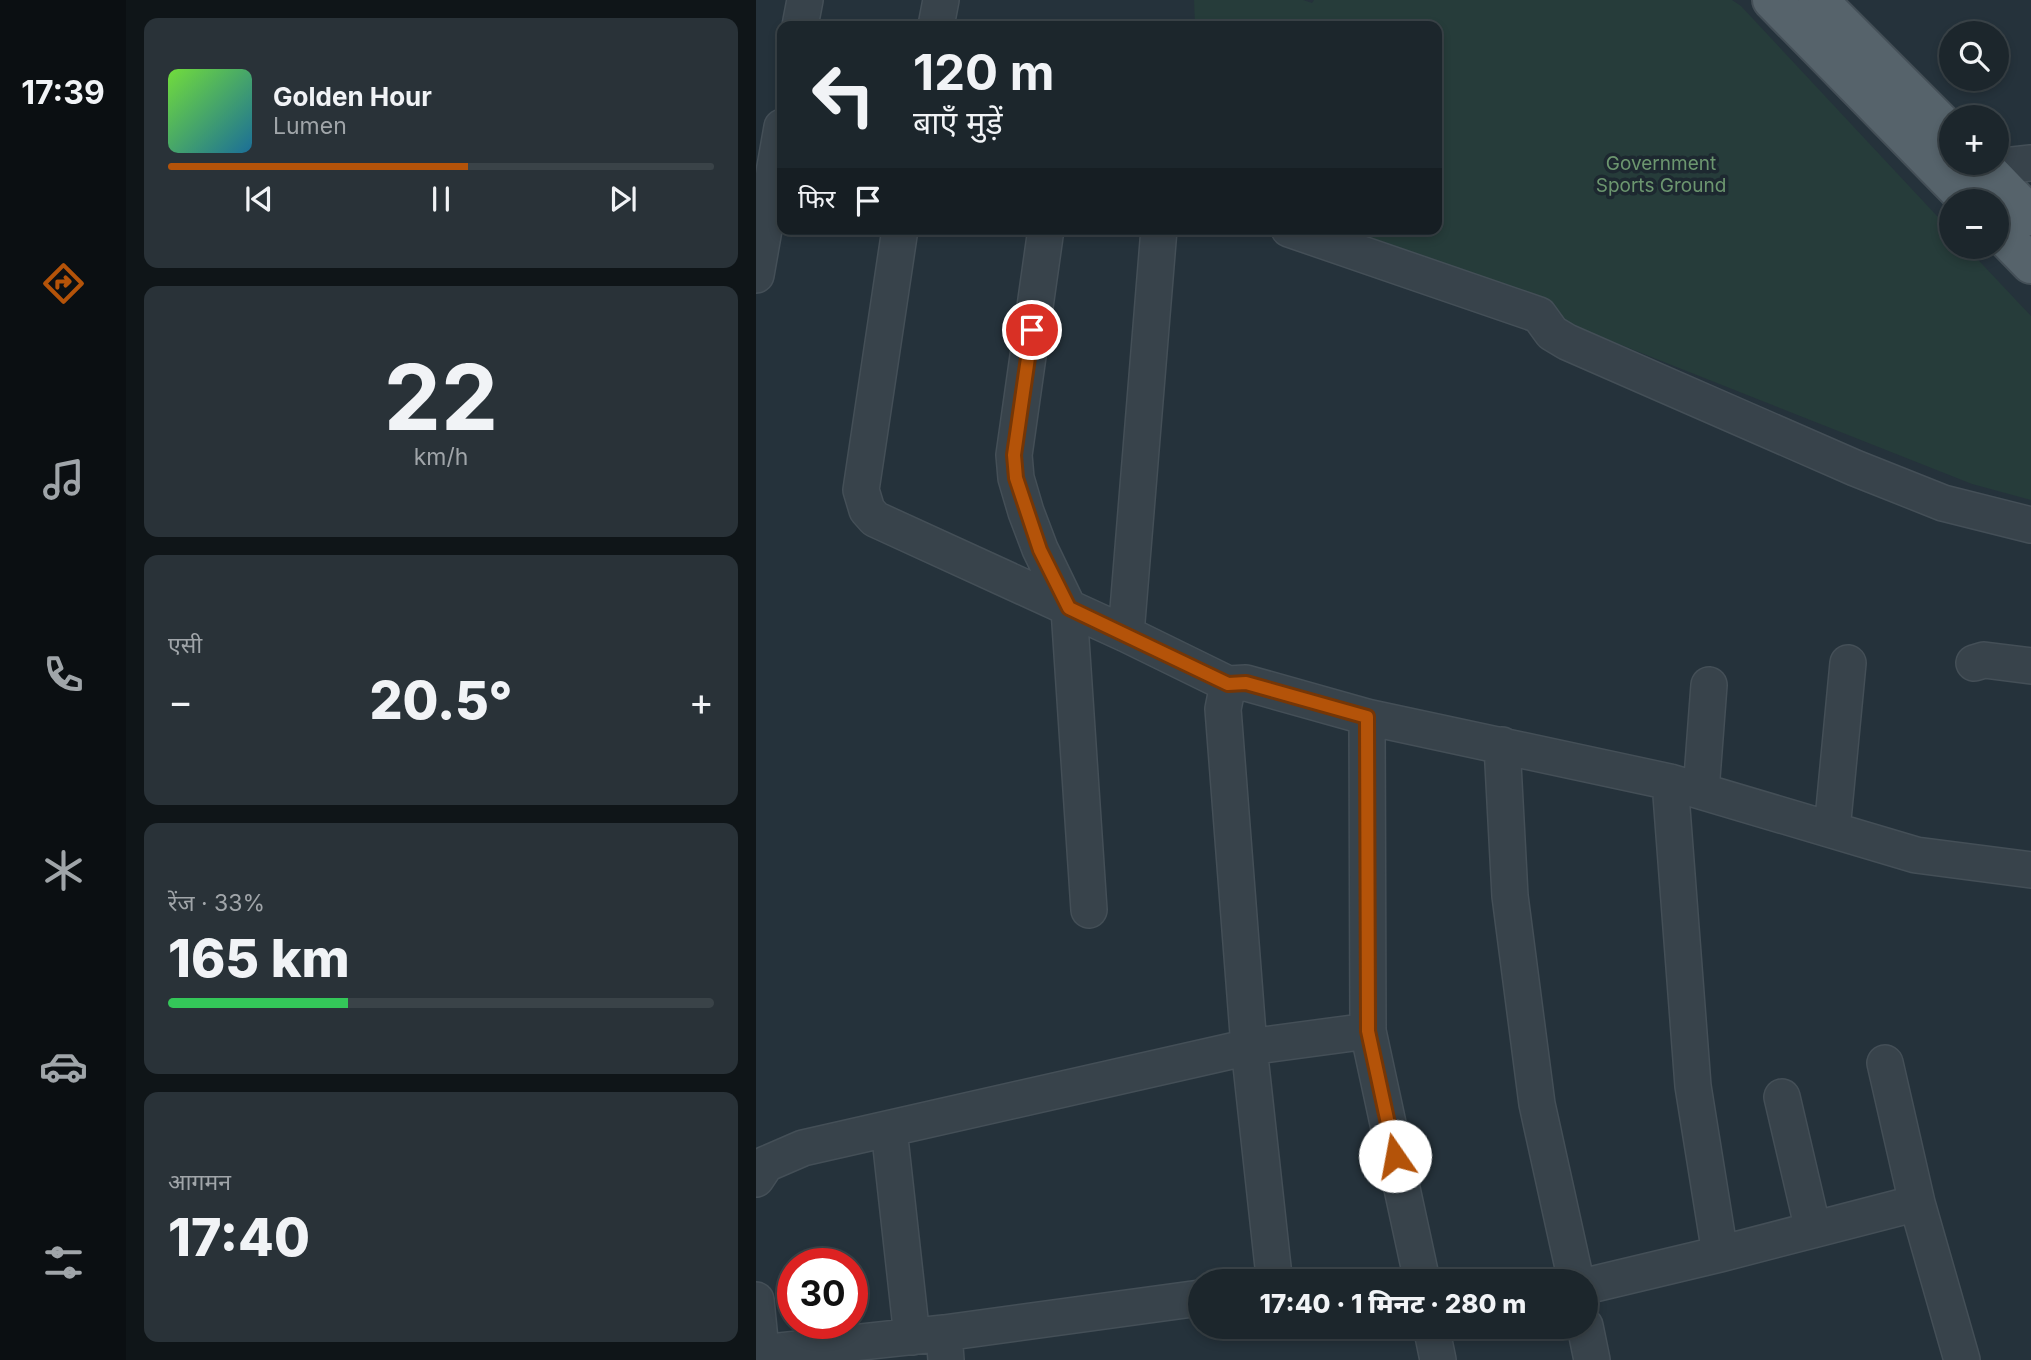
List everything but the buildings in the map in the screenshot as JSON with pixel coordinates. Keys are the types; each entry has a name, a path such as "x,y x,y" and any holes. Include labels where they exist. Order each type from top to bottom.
{"main road":[{"path":"1772,0 1979,177 2031,216"},
{"path":"1818,0 1939,122"},
{"path":"2009,241 2031,264"}],"street":[{"path":"801,21 805,0"},
{"path":"937,21 941,0"},
{"path":"756,275 777,155"},
{"path":"1979,177 2031,163"},
{"path":"899,235 861,490 867,510 875,519 1126,634 1228,684 1246,683 1367,717 1685,786 1916,855 2031,870"},
{"path":"1045,235 1014,455 1016,478 1026,512 1040,550 1069,608 1090,910"},
{"path":"1126,634 1158,235"},
{"path":"1306,235 1539,315 1552,333 1567,342 1855,468 1944,503 2031,525"},
{"path":"1974,663 1984,660 2031,666"},
{"path":"1832,830 1849,663"},
{"path":"1228,684 1223,709 1249,1047 1273,1269"},
{"path":"1709,685 1685,786 1693,1086 1720,1254"},
{"path":"1367,717 1368,1031 1419,1269"},
{"path":"1502,745 1510,896 1537,1104 1573,1269"},
{"path":"756,1179 766,1164 803,1148 1249,1047 1368,1031"},
{"path":"1885,1063 1917,1203 1962,1360"},
{"path":"1782,1097 1813,1230"},
{"path":"889,1129 934,1343"},
{"path":"1598,1283 1917,1203"},
{"path":"756,1300 761,1356 934,1343 1188,1300"},
{"path":"1434,1339 1438,1360"},
{"path":"1588,1339 1592,1360"}],"green space":[{"name":"Government Sports Ground","path":"1194,0 1303,0 1312,3 1314,0 1732,0 1741,6 1939,218 1939,259 1977,259 2031,316 2031,500 1972,484 1343,235 1442,235 1442,21 1195,21"}],"route":[{"path":"1032,330 1014,455 1016,478 1040,550 1069,608 1228,684 1246,683 1367,717 1368,1031 1395,1156"}]}
